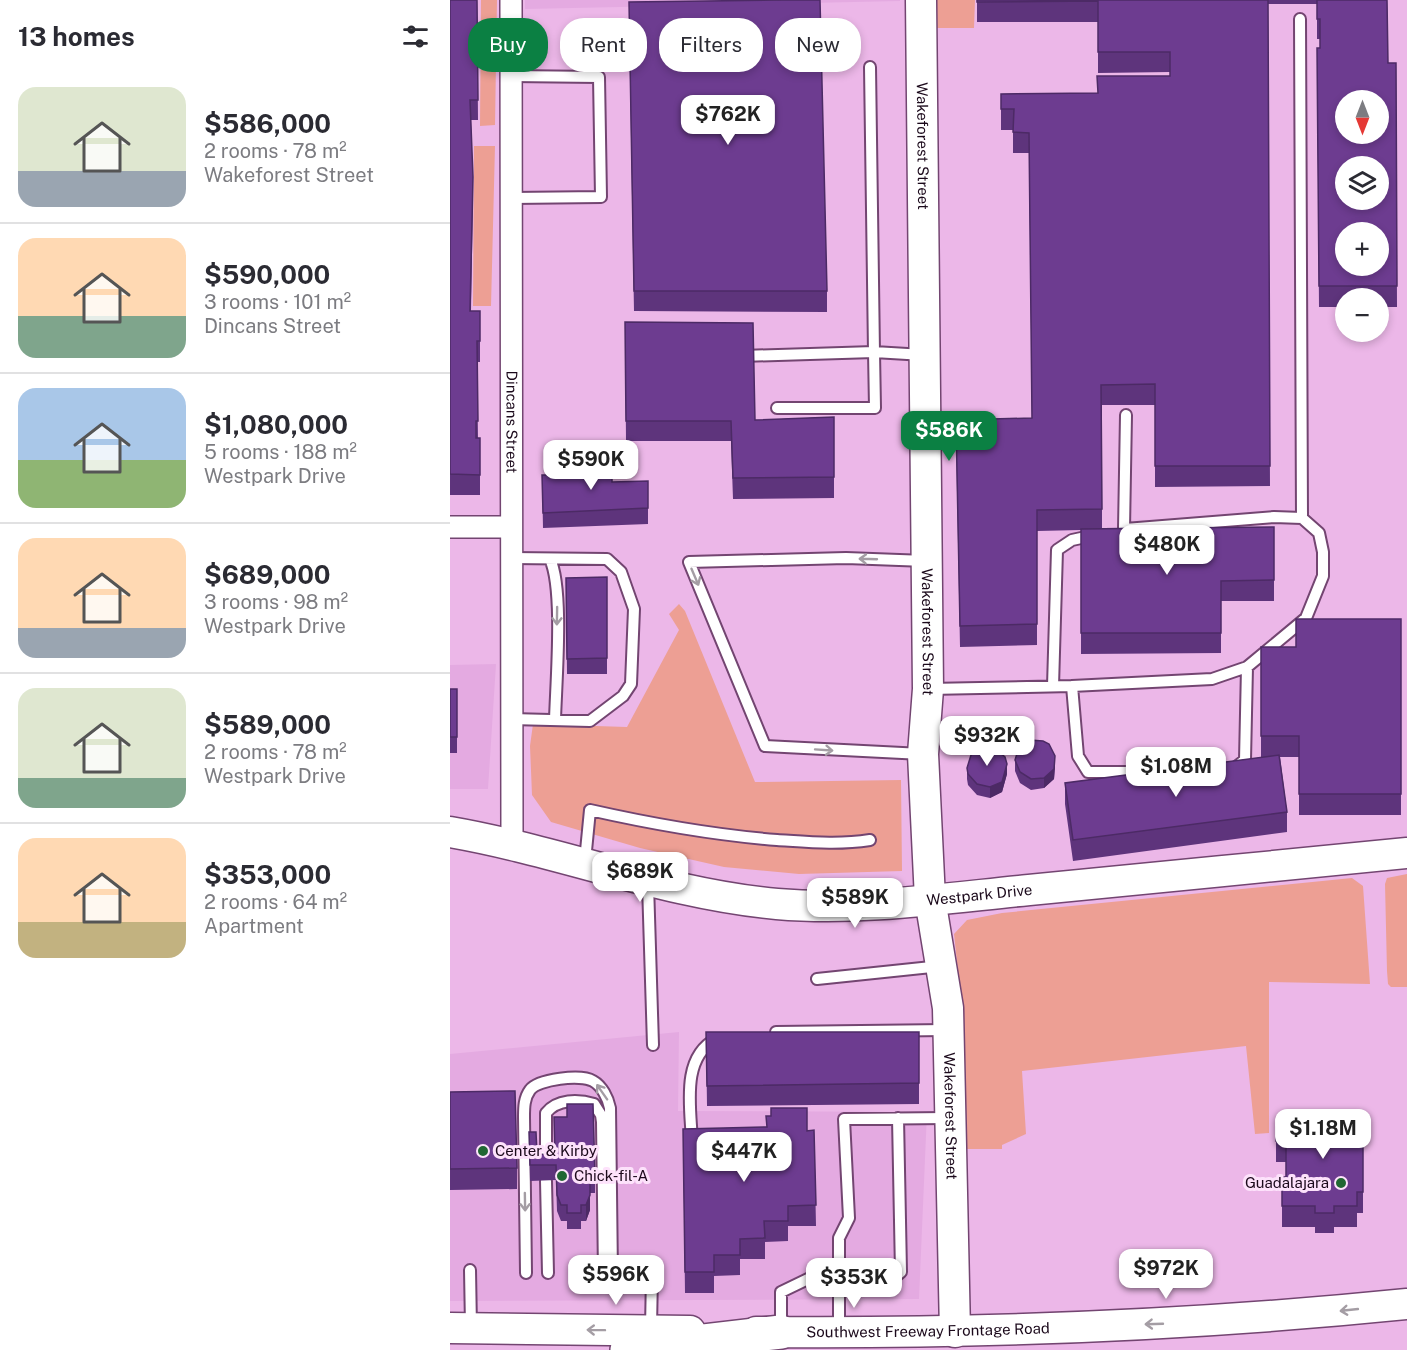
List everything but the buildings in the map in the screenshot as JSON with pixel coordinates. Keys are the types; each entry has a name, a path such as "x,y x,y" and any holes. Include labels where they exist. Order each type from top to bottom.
{"highway":[{"path":"639,1340 781,1332"}],"main road":[{"name":"Wakeforest Street","path":"921,0 928,689 923,754 930,899 948,1030 955,1332"},
{"name":"Westpark Drive","path":"450,832 512,844 648,881 719,896 779,904 860,905 1407,853"},
{"name":"Southwest Freeway Frontage Road","path":"781,1332 955,1332 1172,1323 1407,1304"},
{"path":"461,1329 639,1340"}],"street":[{"name":"Dincans Street","path":"511,0 512,844"},
{"path":"450,527 511,527"}],"lane":[{"path":"1300,19 1302,518"},
{"path":"777,408 875,408 870,67"},
{"path":"511,76 599,77 601,197 512,198"},
{"path":"725,356 874,352 924,355"},
{"path":"1113,531 1126,415"},
{"path":"928,689 1072,686 1212,679 1247,667 1306,618 1323,576 1323,552 1318,533 1302,518 1274,517 1113,531 1072,540 1057,550 1053,686"},
{"path":"511,558 607,559 621,572 634,609 631,684 623,696 590,721 511,719"},
{"path":"923,754 765,746 689,562 846,558 927,561"},
{"path":"550,559 555,570 557,597 555,720"},
{"path":"1224,769 1234,768 1245,760 1247,667"},
{"path":"1072,686 1077,756 1088,772 1170,772"},
{"path":"584,864 590,810 672,828 729,836 840,844 870,840"},
{"path":"648,881 653,1045"},
{"path":"818,979 941,966"},
{"path":"769,1032 948,1030"},
{"path":"692,1149 692,1068 702,1049 729,1035"},
{"path":"526,1273 525,1102 531,1088 537,1084 578,1078 595,1081 604,1093 610,1108 608,1274 601,1115 594,1104 565,1102 557,1104 546,1113 548,1273"},
{"path":"839,1279 894,1278 901,1272 898,1118"},
{"path":"839,1333 839,1238 849,1218 844,1119 950,1118"},
{"path":"781,1332 781,1292 839,1264"},
{"path":"461,1329 470,1270"},
{"path":"639,1340 652,1274"}],"shaded area":[{"path":"481,0 497,0 497,18 481,18"},
{"path":"525,0 900,0 900,1 525,9"},
{"path":"929,0 975,0 974,28 929,28"},
{"path":"480,72 496,72 495,125 480,126"},
{"path":"474,146 495,146 491,306 473,306"},
{"path":"679,604 685,611 755,782 901,780 902,871 799,874 724,867 640,848 551,822 532,795 530,746 533,724 627,727 679,630 669,614"},
{"path":"496,664 488,789 450,789 450,665"},
{"path":"1407,874 1407,987 1391,987 1388,984 1387,971 1385,884 1387,878"},
{"path":"1352,878 1363,886 1370,984 1269,982 1269,1133 1255,1134 1246,1046 1022,1071 1026,1134 1002,1145 1002,1149 963,1149 961,1000 954,934 967,920 1002,913"},
{"path":"679,1032 678,1111 927,1112 919,1299 450,1301 450,1054"}],"place":[{"name":"Center & Kirby","path":"483,1151"},
{"name":"Chick-fil-A","path":"562,1176"},
{"name":"Guadalajara","path":"1341,1183"}]}
